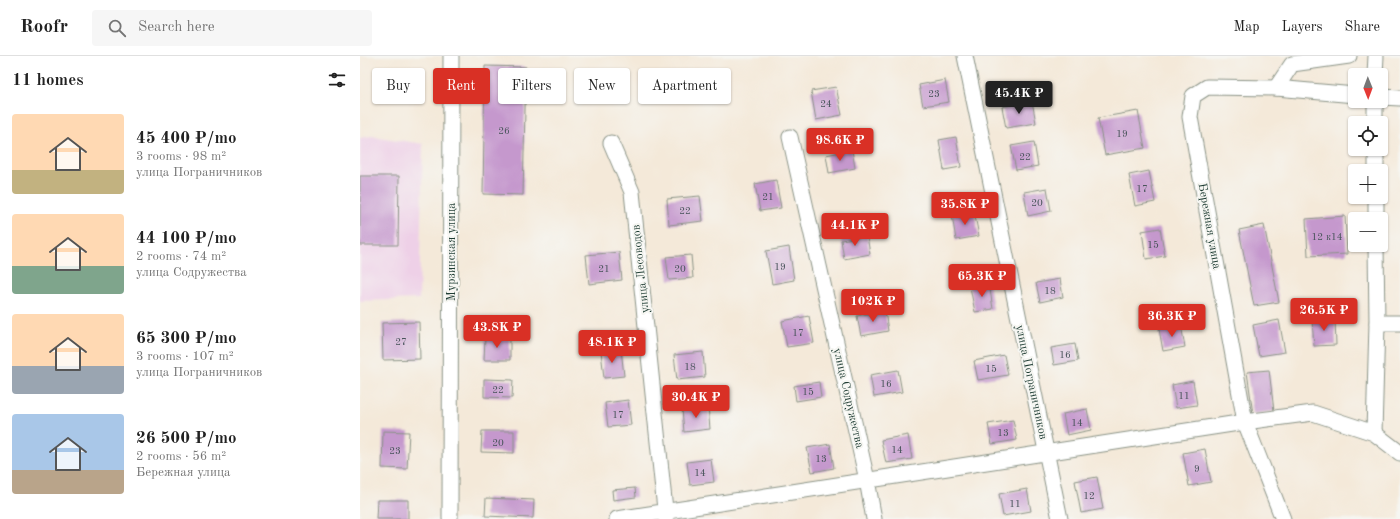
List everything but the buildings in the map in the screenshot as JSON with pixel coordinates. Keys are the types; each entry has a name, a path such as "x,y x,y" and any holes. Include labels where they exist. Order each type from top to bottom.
{"street":[{"name":"Мурзинская улица","path":"450,519 451,56"},
{"name":"улица Пограничников","path":"965,56 1060,519"},
{"path":"1276,88 1292,64 1349,56"},
{"path":"1376,56 1376,68"},
{"name":"Бережная улица","path":"1283,519 1246,422 1190,117 1193,96 1207,87 1276,88 1348,94"},
{"path":"1388,97 1400,98"},
{"name":"улица Содружества","path":"790,137 867,480 874,519"},
{"name":"улица Лесоводов","path":"611,143 632,192 666,515"},
{"path":"1374,433 1377,323 1376,252"},
{"path":"1377,323 1400,323"},
{"path":"617,519 666,515 867,480 1313,413 1374,433 1400,453"}],"shaded area":[{"path":"372,136 423,144 419,299 360,301 360,138"}]}
